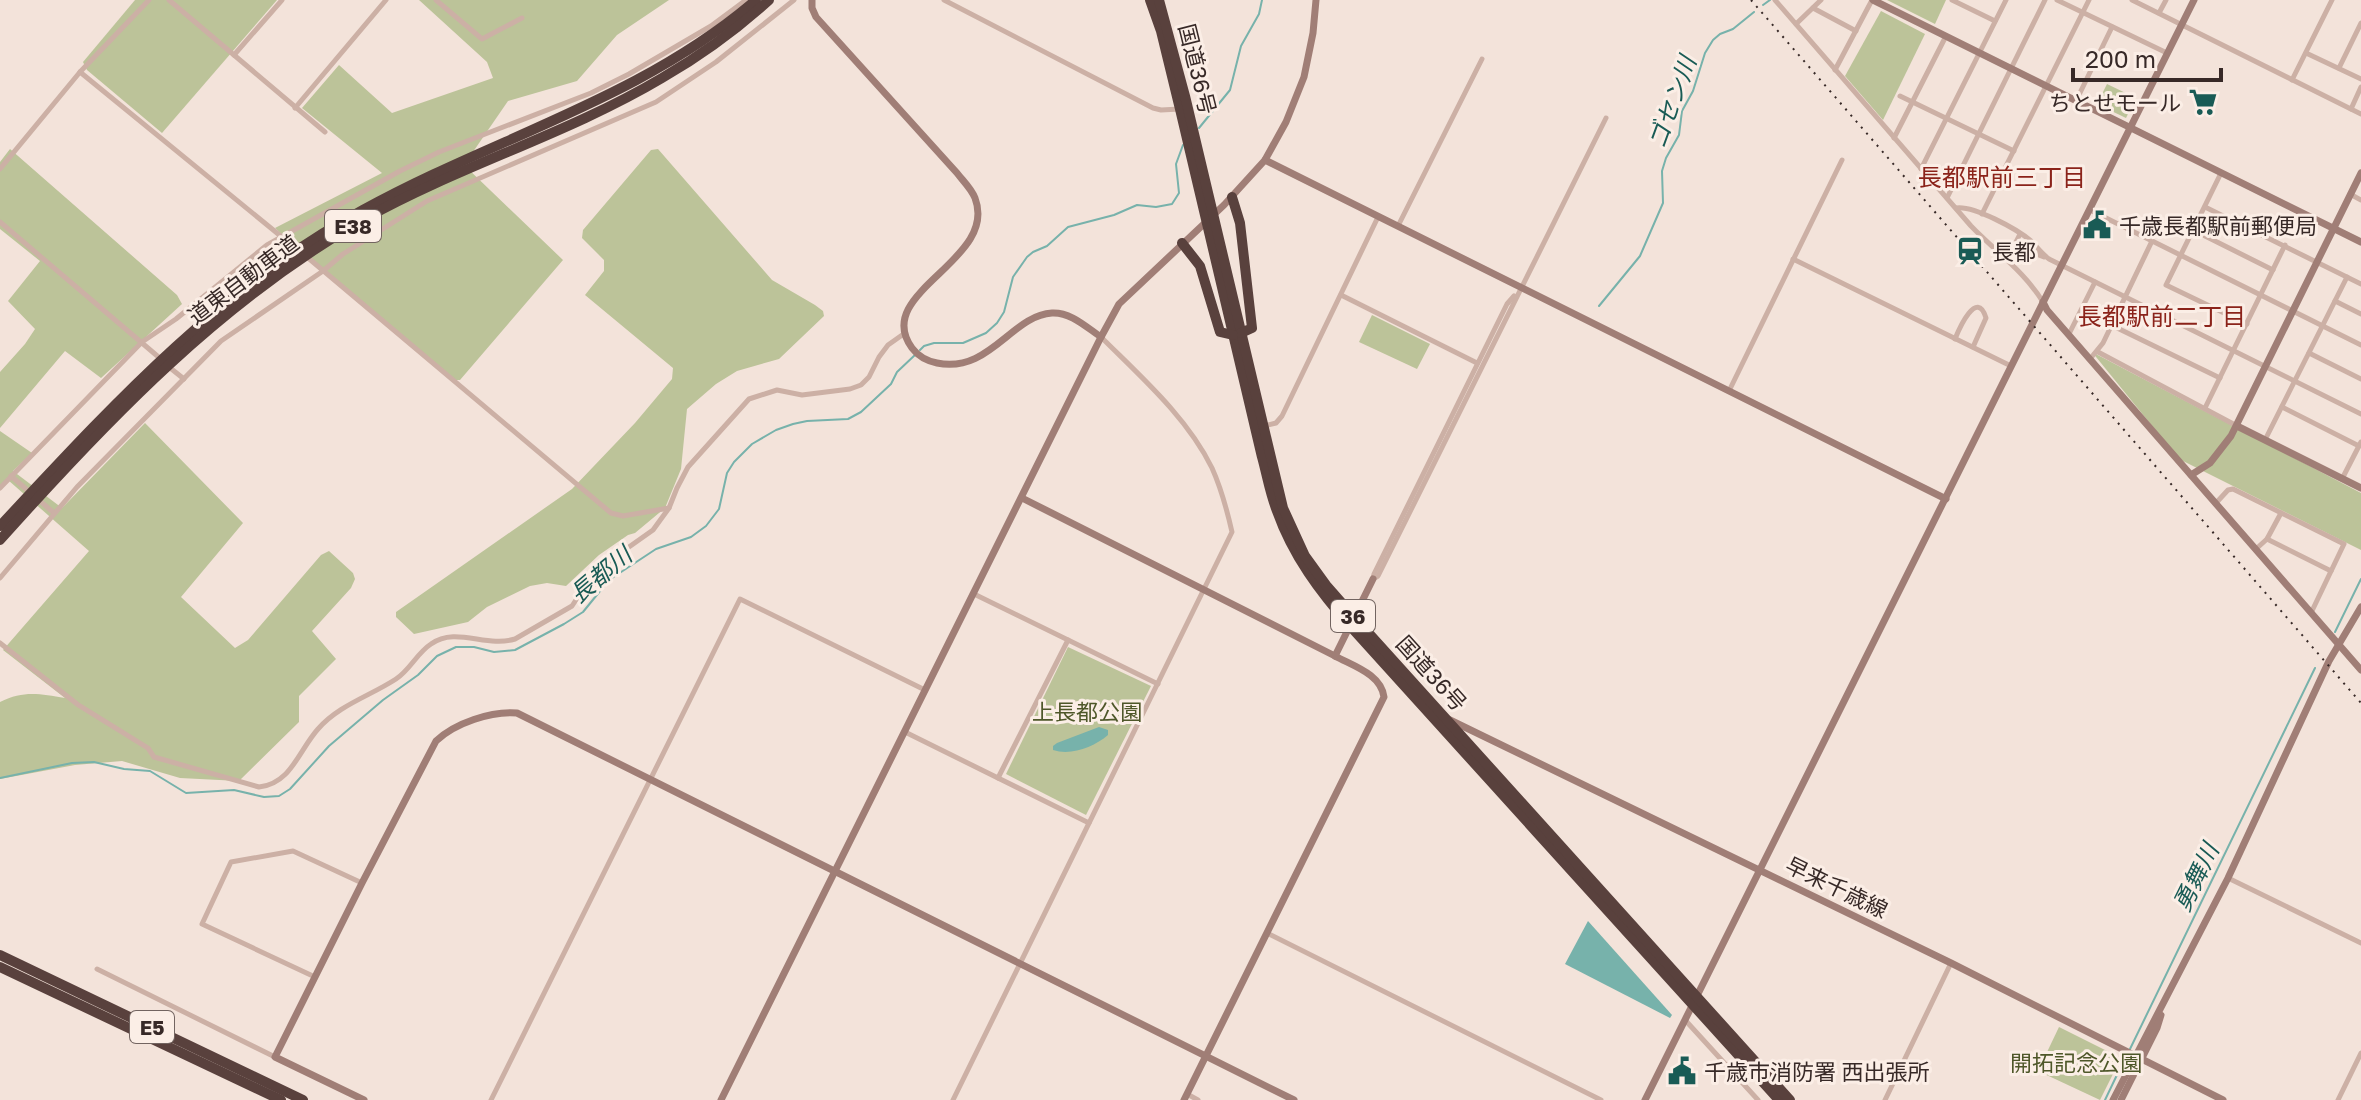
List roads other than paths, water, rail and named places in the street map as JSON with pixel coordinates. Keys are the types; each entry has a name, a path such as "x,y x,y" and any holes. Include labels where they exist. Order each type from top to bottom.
{"highway":[{"name":"道東自動車道","path":"0,526 138,380 203,321 270,268 315,238 388,197 579,110 657,70 710,37 756,0"},
{"name":"道東自動車道","path":"0,540 71,460 152,379 209,328 276,275 321,245 393,205 661,79 716,43 769,0"},
{"name":"国道36号","path":"1150,0 1161,31 1237,334 1277,511 1297,556 1320,591 1445,717 1779,1100"},
{"name":"国道36号","path":"1159,0 1185,96 1237,334"},
{"name":"36","path":"1182,243 1200,266 1220,332 1237,334 1252,328 1240,223 1228,201"},
{"name":"国道36号","path":"1353,623 1431,714 1790,1100"},
{"name":"E5","path":"1,961 33,982 281,1100"},
{"name":"E5","path":"1,961 303,1100"}],"street":[{"path":"0,169 80,72 149,0"},
{"path":"169,0 325,132"},
{"path":"234,55 282,0"},
{"path":"295,108 386,0"},
{"path":"436,0 482,39 522,18"},
{"path":"0,488 143,344 267,245 439,152 591,93 629,74 699,34 746,0"},
{"path":"0,578 54,513 181,377 221,341 343,254 427,201 656,102 716,62 794,0"},
{"path":"812,0 816,17 957,173 975,199 978,209 974,234 956,258 910,305 905,318 905,333 911,347 931,362 963,364 989,351 1028,322 1049,313 1071,316 1101,337 1151,387 1188,431 1211,467 1223,496 1232,532 953,1100"},
{"path":"944,0 1153,108 1180,109"},
{"path":"721,1100 1119,304 1228,201 1265,160 1286,122 1304,77 1316,0"},
{"path":"1775,0 1989,245 2024,275 2090,359 2361,670"},
{"path":"1796,24 1821,0"},
{"path":"1835,70 1872,0 2361,242"},
{"path":"1952,0 1965,3 1995,21"},
{"path":"1921,169 2006,0"},
{"path":"1947,198 2045,0"},
{"path":"2057,0 2167,53"},
{"path":"1982,214 2089,0"},
{"path":"2132,0 2361,114"},
{"path":"2159,13 2166,0"},
{"path":"1645,1100 2194,0"},
{"path":"2292,80 2332,0"},
{"path":"1813,8 1856,31"},
{"path":"2339,68 2361,23"},
{"path":"2076,101 2112,27"},
{"path":"1894,138 1946,36"},
{"path":"2306,53 2361,79"},
{"path":"1398,227 1482,59"},
{"path":"80,72 611,513 623,516 669,508"},
{"path":"2351,109 2361,87"},
{"path":"1900,96 2014,151"},
{"path":"1335,656 1373,579 1378,576 1479,365 1606,118"},
{"path":"1265,160 1946,499"},
{"path":"1729,392 1842,160"},
{"path":"2221,173 2166,285 2247,324"},
{"path":"2191,475 2216,457 2238,426 2361,173"},
{"path":"2350,194 2361,200"},
{"path":"1956,208 1967,207 2020,234 2045,257"},
{"path":"2205,207 2361,284"},
{"path":"2089,209 2361,345"},
{"path":"1259,427 1276,423 1282,416 1378,217"},
{"path":"0,222 181,377"},
{"path":"2193,230 2273,270"},
{"path":"2020,234 2016,242 2019,247 2045,257 2361,414"},
{"path":"2090,359 2098,352 2152,241"},
{"path":"2205,408 2285,245"},
{"path":"1793,259 2011,366"},
{"path":"2265,440 2347,277"},
{"path":"2069,334 2095,282"},
{"path":"1341,295 1479,365"},
{"path":"2335,301 2361,314"},
{"path":"1955,339 1967,314 1975,309 1981,310 1986,318 1973,347"},
{"path":"2111,325 2220,378"},
{"path":"0,643 77,704 148,748 154,757 259,787 270,786 285,777 325,722 359,698 396,679 430,644 448,637 506,642 564,612 576,601 595,571 653,530 669,508 688,467 749,399 777,390 802,395 861,385 888,345 905,333"},
{"path":"2098,352 2361,488"},
{"path":"2309,353 2361,379"},
{"path":"2282,407 2360,444 2342,479"},
{"path":"11,476 54,513"},
{"path":"2216,503 2228,490 2233,489 2344,544 2311,613"},
{"path":"1022,498 1335,656 1383,686 1384,697 1186,1097 1198,1100"},
{"path":"2256,549 2267,539 2281,513"},
{"path":"2267,539 2331,571"},
{"path":"974,594 1158,684"},
{"path":"491,1100 740,599 926,691"},
{"path":"2113,1100 2133,1055 2157,1028 2164,1006 2228,878 2296,729 2361,607"},
{"path":"2352,623 2361,627"},
{"path":"998,778 1068,640"},
{"path":"275,1057 433,747 443,735 459,726 500,713 517,713 1294,1100"},
{"name":"早来千歳線","path":"1431,714 1445,717 1761,870 2223,1100"},
{"path":"905,732 1089,823"},
{"path":"315,977 202,924 231,862 293,851 362,883"},
{"path":"2228,878 2361,943"},
{"path":"1267,933 1601,1100"},
{"path":"1885,1100 1951,963"},
{"path":"97,969 364,1100"},
{"path":"1686,1021 1758,1100"},
{"path":"2338,1100 2361,1053"},
{"path":"2121,1100 2133,1055"}],"water":[{"path":"1099,727 1108,730 1108,735 1096,743 1075,751 1053,750 1057,743"},
{"path":"1588,921 1672,1015 1670,1018 1565,964"}],"waterway":[{"name":"長都川","path":"1199,128 1230,90 1241,46 1259,14 1262,0"},
{"name":"ゴセン川","path":"1763,5 1770,0"},
{"name":"ゴセン川","path":"1599,306 1640,256 1663,203 1662,171 1679,135 1682,111 1693,91 1705,53 1720,34 1733,29 1754,12"},
{"name":"長都川","path":"920,350 934,343 963,343 986,333 1004,312 1013,277 1027,257 1047,246 1068,227 1114,215 1137,205 1156,207 1172,204 1179,193 1176,164 1183,145"},
{"name":"長都川","path":"0,778 72,763 94,762 150,771 186,793 234,790 264,797 279,796 290,789 329,746 418,675 437,656 456,647 494,652 515,650 564,624 583,612 609,580 656,549 691,537 706,526 719,509 727,473 752,444 793,424 848,419 861,412 891,384 897,372 916,354"},
{"name":"勇舞川","path":"2335,632 2361,579"},
{"name":"勇舞川","path":"2130,1049 2315,668"},
{"name":"勇舞川","path":"2105,1100 2127,1054"}],"railway":[{"path":"1751,0 2361,703"}],"place":[{"name":"ちとせモール","path":"2203,102"},
{"name":"千歳長都駅前郵便局","path":"2097,225"},
{"name":"長都","path":"1970,251"},
{"name":"千歳市消防署 西出張所","path":"1682,1071"}],"district":[{"name":"長都駅前三丁目","path":"2002,176"},
{"name":"長都駅前二丁目","path":"2162,315"}],"park label":[{"name":"上長都公園","path":"1087,711"},
{"name":"開拓記念公園","path":"2076,1062"}]}
